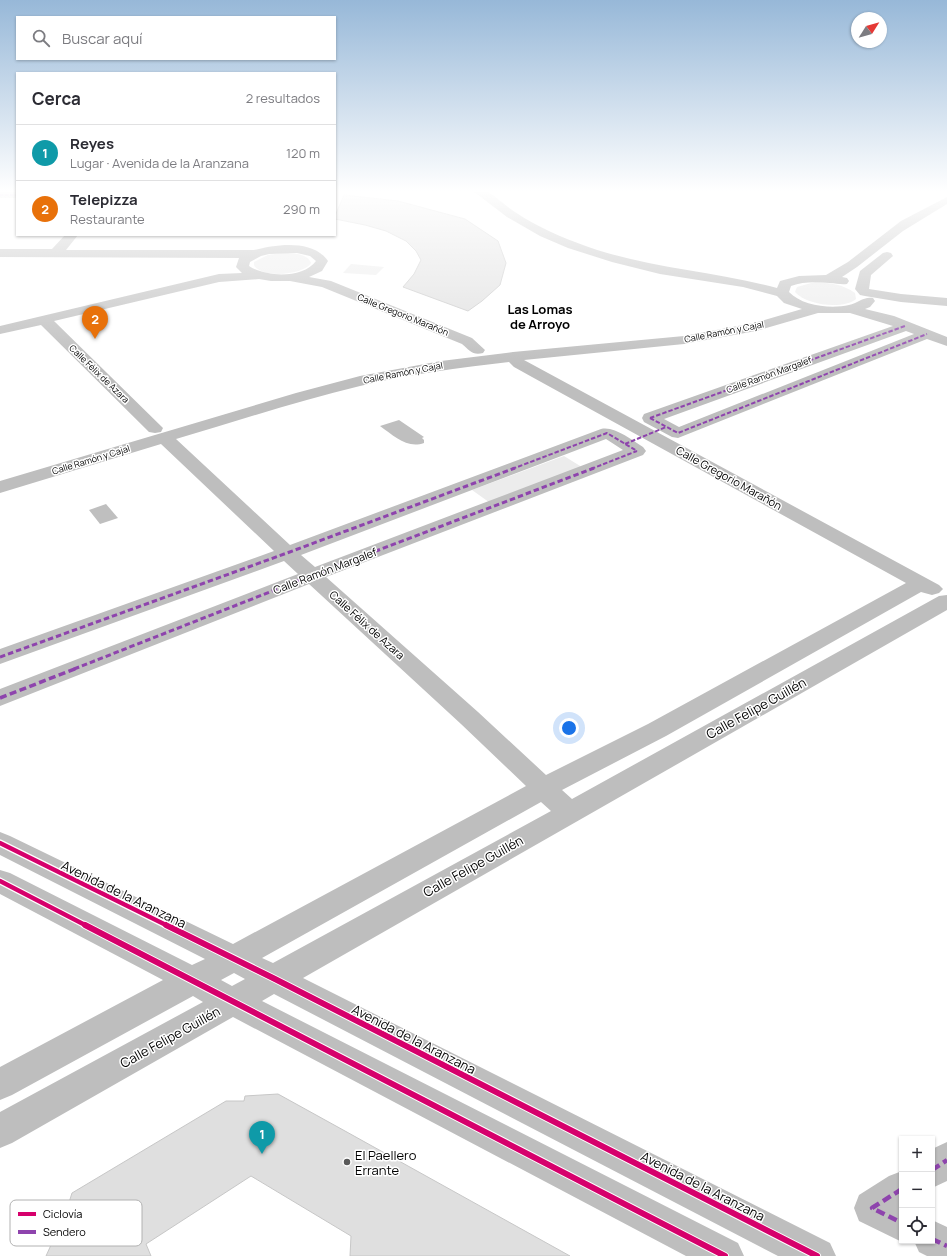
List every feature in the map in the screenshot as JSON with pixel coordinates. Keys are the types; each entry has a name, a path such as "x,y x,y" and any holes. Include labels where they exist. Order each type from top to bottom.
{"street":[{"path":"55,254 59,250"},
{"path":"219,278 265,250"},
{"path":"0,253 214,255 297,250 315,254 320,257 322,261 321,265 316,269 291,277 257,276 219,278 0,330"},
{"path":"586,250 660,270 744,283 785,292 802,305 817,309 850,309 889,319 947,342"},
{"path":"827,279 846,270 871,250"},
{"path":"865,296 865,274 895,250"},
{"path":"214,255 243,264 250,273 257,276"},
{"path":"316,269 326,284"},
{"name":"Calle Gregorio Marañón","path":"291,277 326,284 461,338 478,350"},
{"path":"785,292 800,279 827,279 841,281 865,296 889,319"},
{"name":"Calle Ramón y Cajal","path":"0,487 300,385 354,372 426,358 478,350 672,332 710,326 741,320 781,307 785,292"},
{"path":"850,309 865,296 947,302"},
{"name":"Calle Ramón y Cajal","path":"0,473 360,381 441,366 513,356 684,340 756,327 817,309"},
{"name":"Calle Félix de Azara","path":"43,320 287,553 313,575 544,788 569,813"},
{"name":"Calle Ramón Margalef","path":"905,326 650,418 678,433 927,334"},
{"name":"Calle Gregorio Marañón","path":"513,356 519,364 537,374 947,597"},
{"path":"625,444 666,427"},
{"name":"Calle Ramón Margalef","path":"0,657 287,553 607,433 637,451 313,575 0,698"},
{"path":"0,1084 544,788 657,730 921,583"},
{"name":"Calle Felipe Guillén","path":"0,1131 234,1002 350,935 947,601"},
{"name":"Avenida de la Aranzana","path":"0,843 275,979 817,1256"},
{"path":"0,881 725,1256"},
{"path":"935,1168 947,1160"},
{"path":"899,1191 872,1208 899,1222"},
{"path":"935,1240 947,1246"}],"shaded area":[{"path":"282,253 303,255 311,263 307,267 300,270 282,274 265,272 258,269 254,265 254,262 268,255"},
{"path":"351,264 384,267 376,275 343,273"},
{"path":"815,282 846,288 855,293 856,299 843,304 834,305 816,303 807,300 795,292 797,287"},
{"path":"399,420 424,437 422,438 424,443 406,443 380,426"},
{"path":"564,456 585,469 493,505 472,490"},
{"path":"106,504 118,518 100,524 89,510"}],"building":[{"path":"415,250 501,250 506,263 500,285 468,311 403,287 414,274 421,260"},
{"path":"278,1094 570,1256 350,1256 351,1236 251,1176 146,1244 151,1256 46,1256 51,1246 142,1246 142,1200 70,1200 72,1193 226,1101 244,1101 245,1096"}],"marked path":[{"path":"650,418 905,326"},
{"path":"650,418 678,433 927,334"},
{"path":"625,444 666,427"},
{"path":"0,657 287,553 607,433 637,451"},
{"path":"0,698 313,575 637,451"},
{"path":"935,1168 947,1160"},
{"path":"899,1191 872,1208 899,1222"},
{"path":"935,1240 947,1246"}],"cycle path":[{"path":"0,843 275,979 817,1256"},
{"path":"0,881 725,1256"}],"place":[{"name":"Telepizza","path":"95,339"},
{"name":"Reyes","path":"262,1154"},
{"name":"El Paellero Errante","path":"347,1162"}],"district":[{"name":"Las Lomas de Arroyo","path":"540,316"}]}
